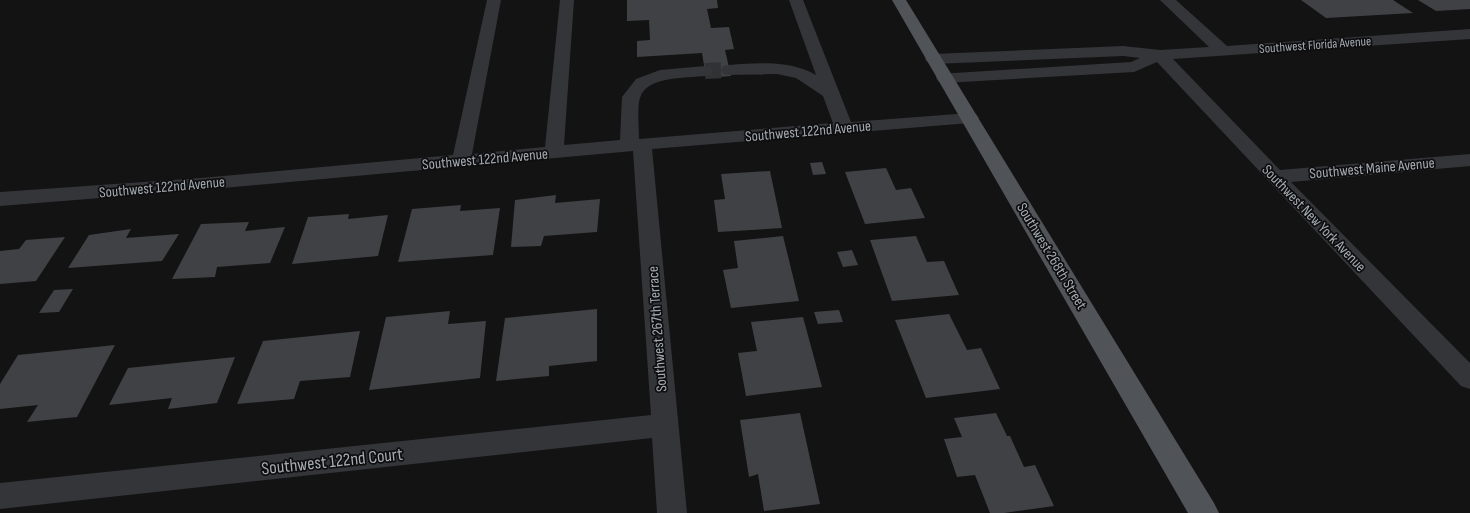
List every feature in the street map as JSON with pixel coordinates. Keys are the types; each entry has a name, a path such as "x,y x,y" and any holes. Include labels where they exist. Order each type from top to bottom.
{"main road":[{"name":"Southwest 268th Street","path":"899,0 1204,513"}],"street":[{"path":"461,161 494,0"},
{"path":"554,153 566,0"},
{"path":"796,0 844,128"},
{"path":"1167,0 1223,51"},
{"name":"Southwest Florida Avenue","path":"933,58 1123,51 1160,55 1470,34"},
{"name":"Southwest Florida Avenue","path":"945,78 1134,67 1160,55"},
{"name":"Southwest New York Avenue","path":"1160,55 1274,177 1470,379"},
{"path":"729,70 769,69 793,72 816,82 830,92"},
{"name":"Southwest 267th Terrace","path":"672,513 631,98 642,83 660,75 705,71"},
{"name":"Southwest 122nd Avenue","path":"0,199 201,184 636,145 970,118"},
{"name":"Southwest Maine Avenue","path":"1274,177 1470,160"},
{"name":"Southwest 122nd Court","path":"0,496 664,425"}],"building":[{"path":"627,0 717,0 718,8 707,9 711,28 729,27 734,49 725,50 731,76 706,78 702,53 637,57 637,41 650,40 649,20 627,21"},
{"path":"1301,0 1393,0 1413,13 1326,18"},
{"path":"1418,0 1470,0 1470,9 1436,11"},
{"path":"822,162 826,174 813,175 810,163"},
{"path":"886,168 896,190 911,188 925,218 865,224 845,172"},
{"path":"770,171 782,228 718,232 714,200 725,199 721,174"},
{"path":"556,195 555,203 600,199 597,232 544,236 541,246 511,247 515,200"},
{"path":"461,205 460,211 500,208 493,255 398,262 412,209"},
{"path":"349,214 348,219 388,215 378,256 292,264 308,217"},
{"path":"249,222 245,231 285,227 270,263 217,267 215,277 172,279 201,224"},
{"path":"131,229 126,238 179,234 162,261 68,268 89,235"},
{"path":"783,236 799,301 731,308 723,270 738,268 734,241"},
{"path":"916,236 927,262 944,261 959,295 892,301 870,240"},
{"path":"65,237 36,281 0,284 0,251 19,249 26,240"},
{"path":"852,250 858,265 843,267 837,252"},
{"path":"73,289 59,312 39,313 54,290"},
{"path":"597,309 597,361 549,366 549,376 496,381 505,318"},
{"path":"839,310 843,322 818,324 814,312"},
{"path":"450,311 448,324 486,321 480,378 369,390 386,317"},
{"path":"949,314 967,350 981,348 1000,389 926,398 895,320"},
{"path":"803,317 822,387 746,396 738,353 757,351 751,322"},
{"path":"360,331 350,377 300,381 294,399 237,404 263,341"},
{"path":"115,345 77,417 27,422 38,405 0,409 0,384 18,355"},
{"path":"235,357 217,403 168,409 172,398 109,405 128,368"},
{"path":"800,413 820,504 764,511 758,474 749,477 740,420"},
{"path":"996,413 1007,436 1010,436 1024,467 1035,465 1054,506 1004,513 990,513 975,475 957,477 944,439 962,437 954,418"}],"tunnel":[{"path":"705,71 729,70"}]}
